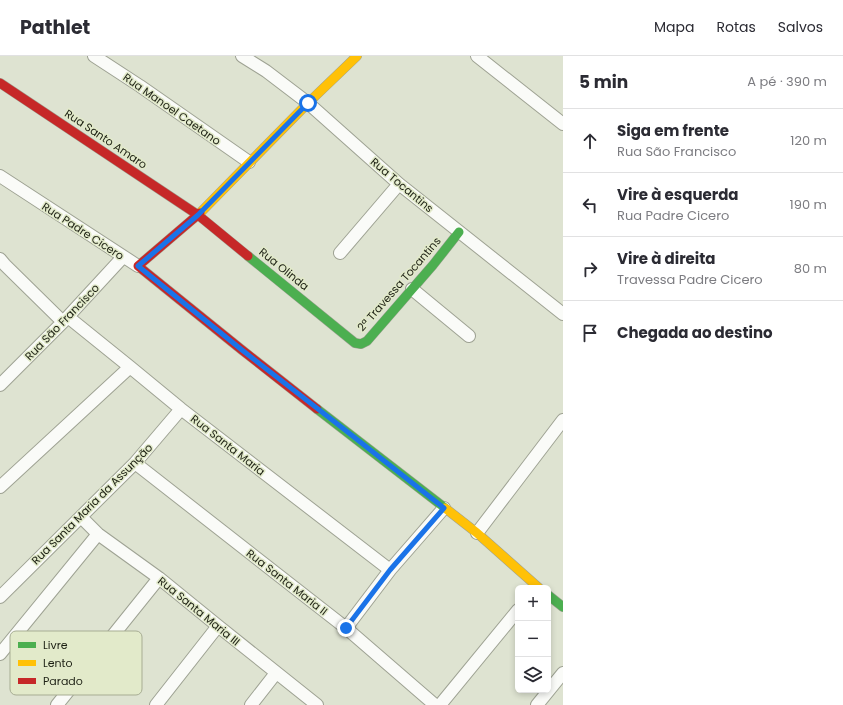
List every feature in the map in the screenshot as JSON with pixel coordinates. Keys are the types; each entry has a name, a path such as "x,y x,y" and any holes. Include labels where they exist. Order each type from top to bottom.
{"street":[{"name":"Rua Manoel Caetano","path":"94,56 250,162"},
{"name":"Rua Tocantins","path":"242,56 308,103 398,184 563,314"},
{"path":"138,266 198,215 308,103 357,56"},
{"path":"477,56 563,124"},
{"name":"Rua Santo Amaro","path":"0,83 198,215"},
{"name":"Rua Padre Cicero","path":"0,176 138,266 242,350 477,533 534,585"},
{"path":"340,253 398,184"},
{"name":"Rua Olinda","path":"198,215 354,342"},
{"name":"2ª Travessa Tocantins","path":"354,342 358,344 365,343 459,232"},
{"name":"Rua São Francisco","path":"0,385 66,320 123,257"},
{"name":"Rua Santa Maria","path":"0,259 66,320 130,367 390,570"},
{"path":"412,289 469,336"},
{"path":"0,487 130,367"},
{"name":"Rua Santa Maria da Assunção","path":"0,597 135,464 182,409"},
{"path":"477,533 563,420"},
{"name":"Rua Santa Maria II","path":"135,464 346,628 435,705"},
{"path":"346,628 390,570 444,508"},
{"name":"Rua Santa Maria III","path":"81,517 98,534 159,578 317,705"},
{"path":"19,631 98,534"},
{"path":"116,631 159,578"},
{"path":"551,597 563,606"},
{"path":"440,705 515,614"},
{"path":"156,705 218,626"},
{"path":"0,654 10,642"},
{"path":"537,705 563,672"},
{"path":"251,705 276,673"},
{"path":"57,705 65,695"}],"traffic: fast":[{"path":"248,256 355,343 361,344 367,341 433,265 459,232"},
{"path":"317,409 445,508"},
{"path":"551,597 563,607"}],"traffic: slow":[{"path":"200,213 308,103 357,56"},
{"path":"445,508 477,533 536,585"}],"traffic: jam":[{"path":"0,83 198,215 248,256"},
{"path":"200,213 138,266 317,409"}],"route":[{"path":"308,103 198,215 138,266 242,350 444,508 390,570 346,628"}]}
